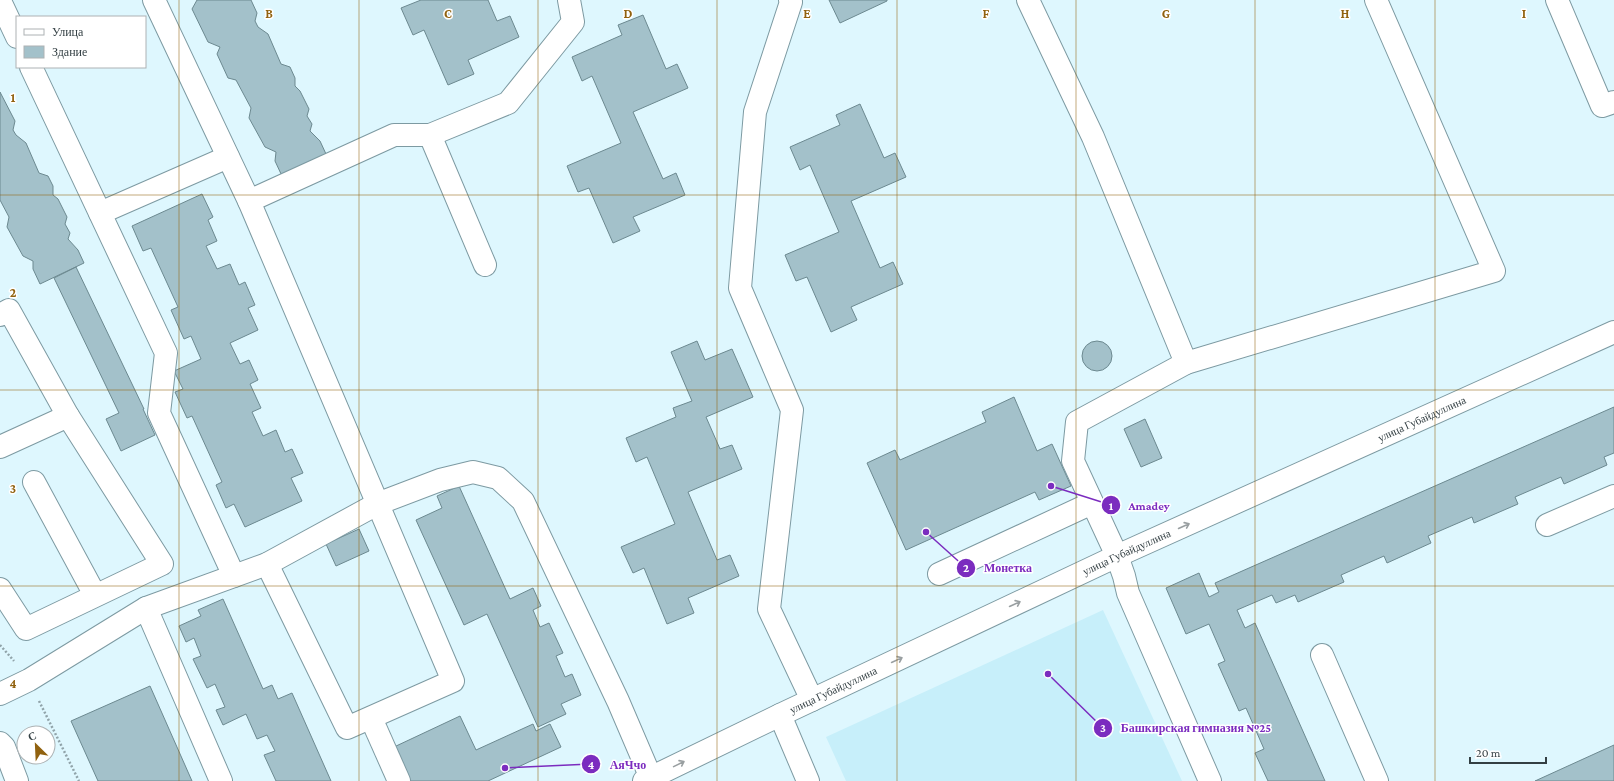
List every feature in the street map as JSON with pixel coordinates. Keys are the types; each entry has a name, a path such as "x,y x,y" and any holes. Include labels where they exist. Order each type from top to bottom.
{"street":[{"path":"154,0 249,201 453,681 347,728 267,564"},
{"path":"249,201 394,135 430,136 508,103 572,22 569,0"},
{"path":"790,0 791,2 756,112 740,288 792,410 769,609 812,700"},
{"path":"1028,0 1093,137 1186,363"},
{"path":"1210,781 1128,593 1124,576 1116,556 1073,461 1077,422 1186,363 1494,271 1376,0"},
{"path":"1557,0 1602,106 1614,102"},
{"path":"0,1 16,35"},
{"path":"31,68 166,353 159,413 234,576"},
{"path":"430,136 485,266"},
{"path":"100,213 228,157"},
{"path":"0,315 9,310 68,416 162,564 26,629 0,589"},
{"name":"улица Губайдуллина","path":"648,779 1116,556 1614,332"},
{"path":"1,443 68,416"},
{"path":"0,694 29,680 146,608 267,564 377,504 440,480 473,472 498,478 523,501 618,701 648,779"},
{"path":"34,482 96,596"},
{"path":"1547,525 1614,496"},
{"path":"939,574 1092,503"},
{"path":"146,608 221,781"},
{"path":"1322,655 1377,781"},
{"path":"780,715 808,781"},
{"path":"371,718 399,781"},
{"path":"0,743 4,748 17,781"}],"path":[{"path":"0,645 29,680 78,781"}],"shaded area":[{"path":"1103,610 1182,781 846,781 826,737"}],"building":[{"path":"197,0 251,0 257,13 255,21 258,27 268,34 281,64 290,67 295,78 295,86 300,91 309,109 307,116 312,124 310,131 320,141 326,154 282,176 275,161 276,152 265,147 249,118 251,108 236,80 228,78 217,54 220,47 208,42 192,9"},
{"path":"421,0 488,0 497,21 510,16 519,37 468,60 474,74 448,85 424,30 413,35 401,8"},
{"path":"829,0 887,0 887,1 840,23"},
{"path":"643,15 666,69 677,64 688,88 633,112 663,179 676,173 685,195 633,217 640,231 613,243 589,188 578,192 567,166 621,143 592,76 582,81 572,57 622,35 618,25"},
{"path":"0,92 15,121 13,130 16,135 26,143 39,173 48,176 53,186 53,195 58,199 67,217 65,224 70,233 68,239 78,250 84,263 40,284 33,269 33,261 23,256 7,227 9,217 0,200"},
{"path":"860,104 884,158 895,153 906,177 851,201 880,268 893,262 903,284 851,307 857,320 831,332 807,277 796,281 785,255 839,232 810,165 800,170 790,147 840,125 836,115"},
{"path":"202,194 213,217 208,220 217,241 206,246 217,269 230,264 239,285 245,282 255,305 248,308 258,330 230,343 240,364 249,360 258,380 250,384 261,408 252,412 263,436 276,430 285,452 292,449 303,473 291,478 302,501 245,527 234,504 226,508 216,485 222,482 192,416 187,418 175,392 183,389 174,371 201,359 191,336 184,339 171,310 178,307 151,248 143,251 132,226"},
{"path":"76,267 155,435 121,451 106,419 119,413 54,278"},
{"path":"697,341 705,360 732,349 753,397 706,417 720,449 732,445 742,469 688,492 717,560 730,555 739,576 688,598 694,613 667,624 644,568 633,573 621,547 675,524 647,457 636,462 626,438 676,417 673,408 692,401 671,352"},
{"path":"1097,341 1107,346 1112,356 1107,366 1097,371 1087,366 1082,356 1087,346"},
{"path":"1014,397 1037,451 1052,444 1071,486 1039,500 1035,492 906,550 867,463 895,450 900,460 986,422 982,412"},
{"path":"1614,407 1614,453 1604,457 1607,465 1564,484 1561,477 1515,497 1518,504 1474,523 1472,517 1428,536 1431,543 1387,563 1384,556 1341,575 1344,582 1298,602 1295,595 1276,603 1272,595 1237,610 1245,628 1255,623 1325,781 1268,781 1255,753 1264,749 1246,708 1239,711 1218,664 1225,661 1209,624 1186,634 1166,588 1199,573 1209,597 1219,592 1215,583"},
{"path":"1145,419 1162,458 1141,467 1124,429"},
{"path":"459,486 510,599 533,588 541,606 533,610 540,627 549,623 563,653 556,656 565,677 572,674 581,695 561,704 566,714 538,727 487,614 464,625 416,520 442,508 437,496"},
{"path":"359,529 369,551 336,566 326,544"},
{"path":"223,599 263,689 272,685 278,699 292,693 331,781 276,781 264,755 275,751 267,735 257,739 246,714 223,725 216,710 225,707 215,684 207,688 193,659 201,656 194,638 186,642 179,626 201,616 198,610"},
{"path":"150,686 192,781 98,781 71,721"},
{"path":"460,716 476,750 533,724 536,731 550,724 561,747 488,781 410,781 394,747"},
{"path":"1614,745 1614,781 1535,781"}],"place":[{"name":"Amadey","path":"1051,486"},
{"name":"Монетка","path":"926,532"},
{"name":"Башкирская гимназия №25","path":"1048,674"},
{"name":"АяЧчо","path":"505,768"}]}
